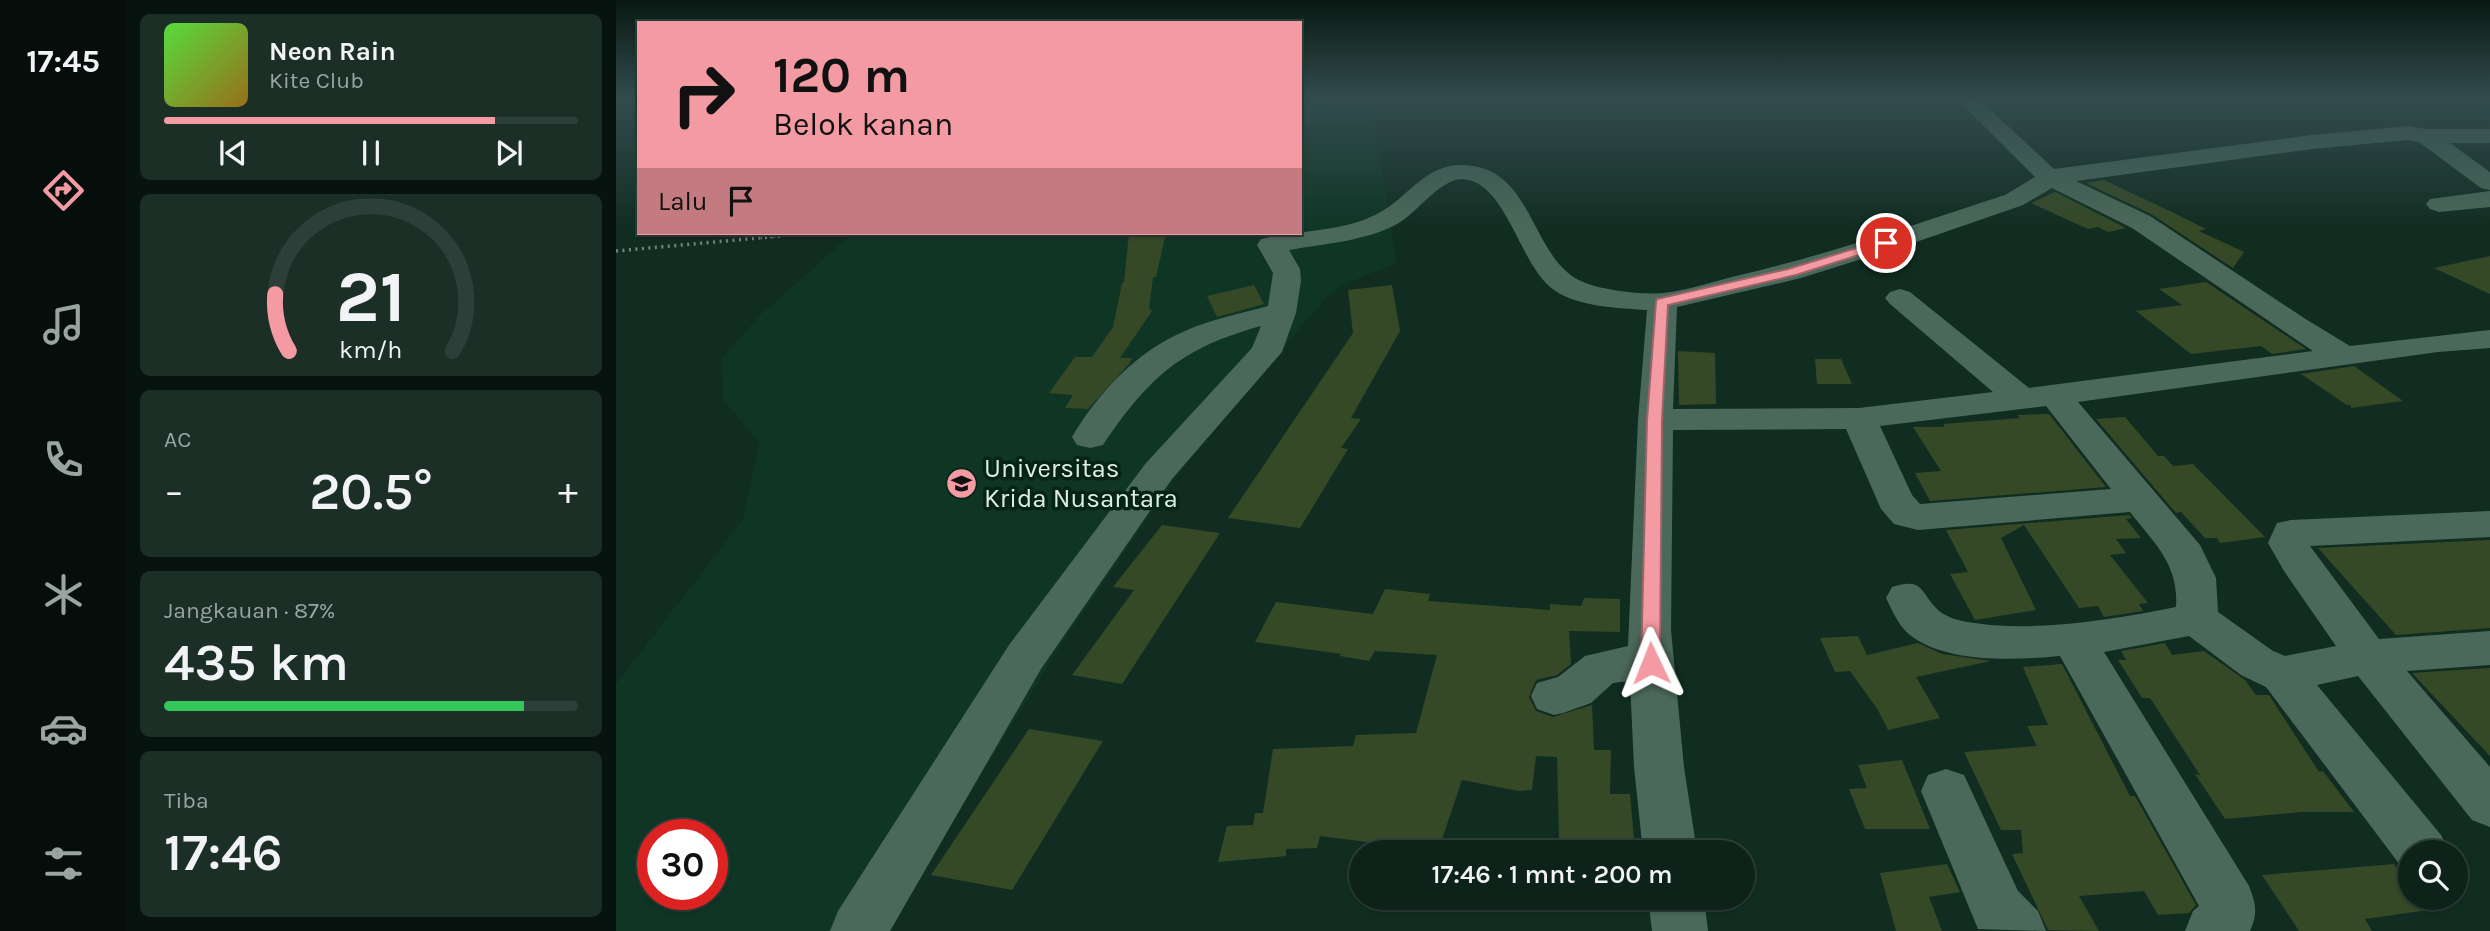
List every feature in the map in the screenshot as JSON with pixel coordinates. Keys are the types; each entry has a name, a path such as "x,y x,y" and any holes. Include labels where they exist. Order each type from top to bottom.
{"street":[{"path":"2014,143 2049,177 2141,222 2293,325 2346,357"},
{"path":"1302,233 1382,221 1437,180 1450,174 1470,173 1487,180 1502,193 1526,227 1554,276 1562,283 1576,290 1598,295 1662,302 1791,272 1910,235 2014,200 2039,187 2049,177 2308,143"},
{"path":"2436,143 2490,183"},
{"path":"2439,204 2490,199"},
{"path":"1259,239 1286,235"},
{"path":"858,931 1025,657 1160,471 1266,352 1276,333 1287,275 1284,264 1259,239"},
{"path":"1900,298 2037,395 2137,499 2186,555 2195,572 2199,593 2196,618"},
{"path":"1662,302 1655,420 1651,663 1669,840"},
{"path":"1090,437 1108,410 1150,368 1175,348 1195,337 1280,312"},
{"path":"1655,420 1859,418 2151,383 2438,343 2490,339"},
{"path":"1859,418 1895,500 1908,515 1918,517 2137,499"},
{"path":"2490,524 2291,533 2288,543 2298,561 2368,657 2490,804"},
{"path":"1908,598 1925,624 1938,632 1995,642 2073,639 2170,625 2196,618"},
{"path":"2196,618 2257,663 2282,674 2413,840"},
{"path":"2073,639 2229,905 2228,917 2213,931"},
{"path":"2282,674 2368,657 2490,648"},
{"path":"1554,696 1572,694 1594,672 1605,667 1651,663"},
{"path":"1946,791 1998,910 2018,931"},
{"path":"1677,910 1680,931"}],"path":[{"path":"616,251 788,235"}],"shaded area":[{"name":"Universitas Krida Nusantara","path":"1302,143 1377,143 1397,263 1347,283 1328,296 1197,447 1062,643 886,931 616,931 616,684 743,519 759,443 723,399 721,359 762,313 851,235 1302,235"}],"building":[{"path":"2104,180 2206,229 2199,231 2244,252 2233,268 2151,214 2086,183"},
{"path":"2055,192 2126,228 2108,232 2098,227 2088,229 2031,203"},
{"path":"1129,235 1166,235 1156,277 1153,277 1149,309 1152,311 1120,358 1132,358 1129,364 1088,409 1065,408 1073,395 1049,393 1075,357 1092,357 1113,327 1124,283"},
{"path":"2490,256 2490,294 2434,268"},
{"path":"2206,282 2306,349 2272,354 2261,346 2191,354 2136,311 2182,305 2159,289"},
{"path":"1254,285 1264,304 1217,317 1207,296"},
{"path":"1392,285 1400,331 1351,418 1361,419 1341,448 1348,449 1300,528 1228,518 1353,333 1348,290"},
{"path":"1678,351 1715,353 1716,404 1679,405"},
{"path":"1815,359 1841,359 1852,384 1817,384"},
{"path":"2354,366 2403,401 2351,408 2351,405 2347,405 2301,374"},
{"path":"2049,414 2106,487 1930,501 1915,473 1941,471 1913,427 1945,427 1943,424"},
{"path":"2125,417 2158,456 2164,456 2173,466 2193,464 2265,537 2220,543 2217,538 2205,538 2181,512 2176,513 2096,419"},
{"path":"2129,515 2132,518 2126,519 2141,538 2116,539 2126,553 2110,555 2148,603 2139,604 2143,611 2104,617 2098,606 2079,608 2024,525 2001,538 2036,610 1975,620 1950,574 1968,572 1946,530"},
{"path":"1162,525 1220,533 1122,684 1072,675 1134,590 1113,587"},
{"path":"2490,540 2490,628 2396,635 2318,548"},
{"path":"1385,589 1430,594 1428,601 1550,610 1550,604 1581,606 1584,598 1620,599 1620,632 1569,631 1571,664 1557,675 1536,680 1529,697 1536,711 1553,717 1592,705 1594,750 1611,750 1610,794 1630,794 1634,839 1559,839 1557,757 1536,756 1532,790 1519,791 1462,780 1442,840 1351,840 1320,836 1317,848 1286,849 1286,856 1218,862 1227,826 1253,825 1255,813 1263,813 1273,749 1353,746 1356,735 1416,733 1437,655 1375,651 1369,661 1340,656 1341,654 1255,642 1276,602 1373,614"},
{"path":"1858,636 1867,655 1918,643 1942,654 1991,661 1916,677 1940,718 1888,730 1878,710 1850,671 1835,672 1820,638"},
{"path":"2165,643 2172,655 2204,651 2245,680 2256,695 2269,695 2319,772 2323,771 2354,812 2301,812 2225,819 2150,698 2142,698 2118,660 2126,660 2121,651"},
{"path":"2062,664 2130,796 2135,796 2196,905 2189,913 2158,915 2144,891 2079,896 2099,931 2048,930 2012,854 2023,853 2021,830 2001,830 1964,752 2037,746 2027,726 2048,725 2023,667"},
{"path":"2490,668 2490,756 2412,673"},
{"path":"1029,729 1103,741 1012,890 931,875"},
{"path":"1902,760 1930,829 1865,829 1849,789 1867,788 1858,765"},
{"path":"1947,864 1960,892 1929,897 1942,931 1896,931 1880,873"},
{"path":"2394,864 2398,869 2398,910 2428,910 2365,919 2372,931 2299,931 2262,875"}],"place":[{"name":"Universitas Krida Nusantara","path":"961,483"}],"route":[{"path":"1651,663 1649,630 1656,468 1657,352 1662,302 1791,272 1886,243"}]}
